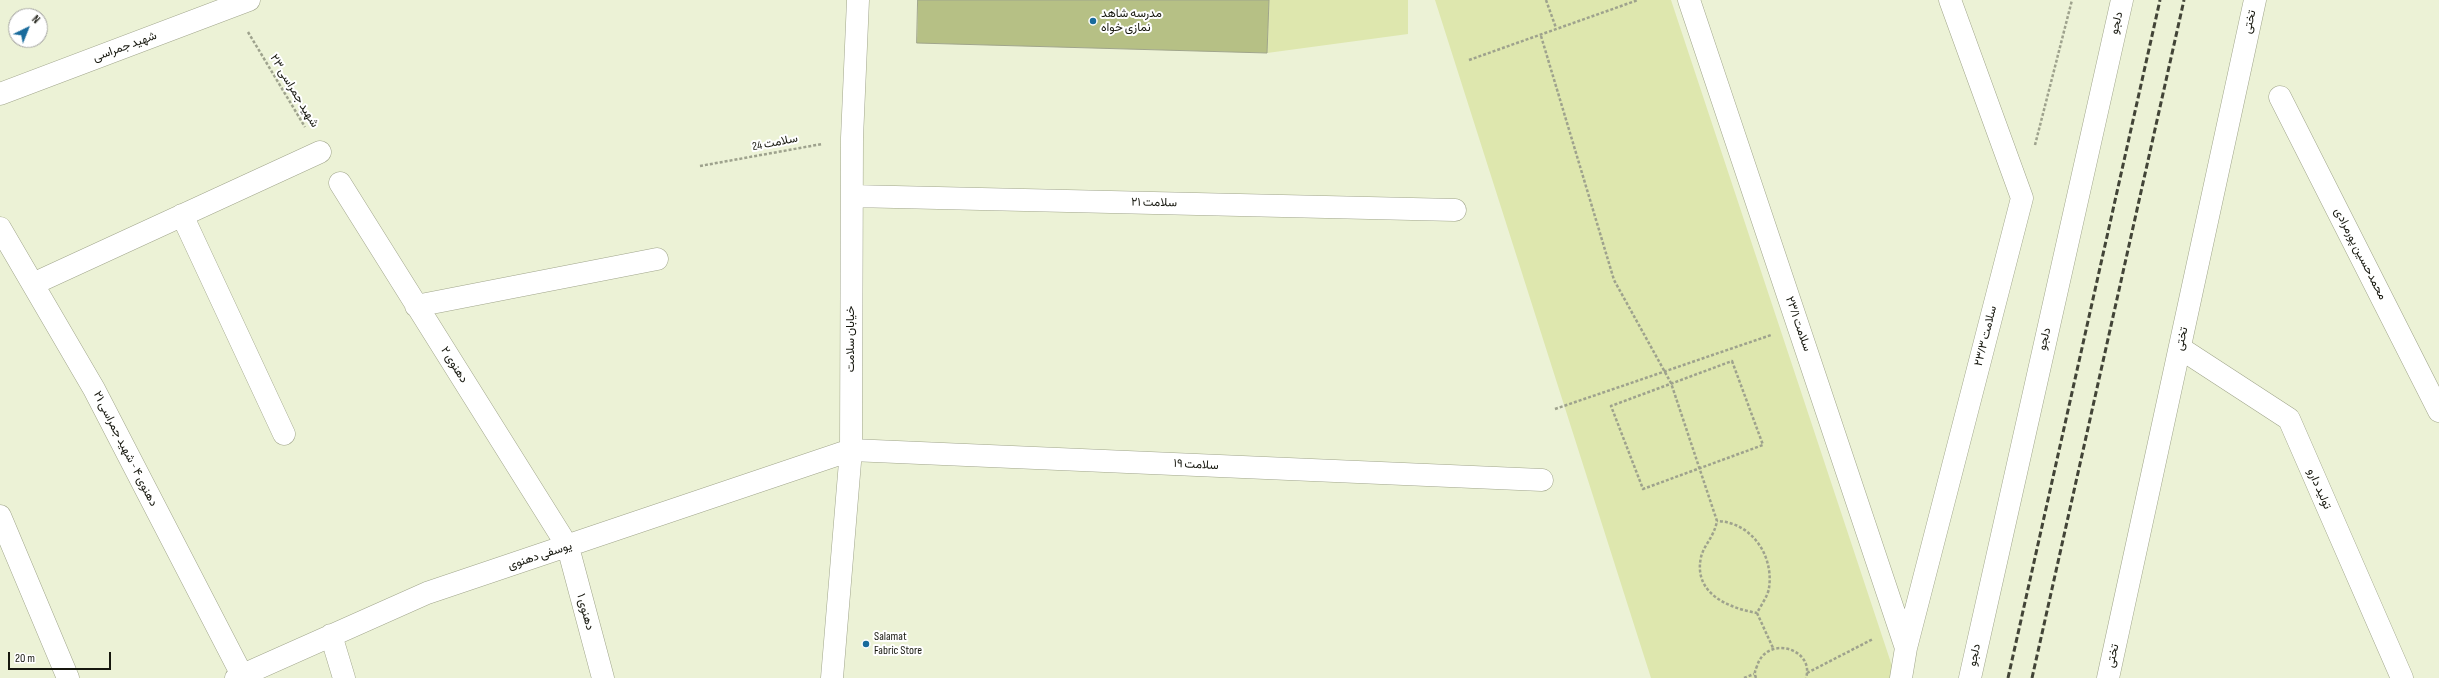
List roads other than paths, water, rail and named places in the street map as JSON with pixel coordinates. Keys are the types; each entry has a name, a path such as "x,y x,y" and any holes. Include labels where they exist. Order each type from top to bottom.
{"street":[{"name":"خیابان سلامت","path":"832,678 851,450 852,138 858,0"},
{"name":"سلامت ۲۳/۱","path":"1689,0 1906,648"},
{"name":"سلامت ۲۳/۳","path":"1901,678 1906,648 2022,198 1950,0"},
{"name":"دلجو","path":"1970,678 2122,0"},
{"name":"تختی","path":"2108,678 2255,0"},
{"name":"شهید جمراسی","path":"0,94 201,9 241,3"},
{"name":"محمدحسین پورمرادی","path":"2280,97 2439,411"},
{"path":"33,284 320,152"},
{"name":"دهنوی ۲","path":"340,183 568,547"},
{"name":"سلامت ۲۱","path":"852,196 1455,210"},
{"path":"182,215 284,434"},
{"name":"دهنوی ۴ - شهید جمراسی ۲۱","path":"0,228 94,389 239,676"},
{"path":"416,306 657,259"},
{"name":"تولید دارو","path":"2180,348 2289,419 2402,678"},
{"name":"سلامت ۱۹","path":"851,450 1542,480"},
{"name":"یوسفی دهنوی","path":"239,676 427,593 568,547 851,450"},
{"path":"0,516 68,678"},
{"name":"دهنوی ۱","path":"568,547 603,678"},
{"path":"331,636 344,678"}],"railway":[{"path":"2008,678 2160,0"},
{"path":"2032,678 2184,0"}],"place":[{"name":"مدرسه شاهد نمازی خواه","path":"1093,21"},
{"name":"Salamat Fabric Store","path":"866,644"}]}
